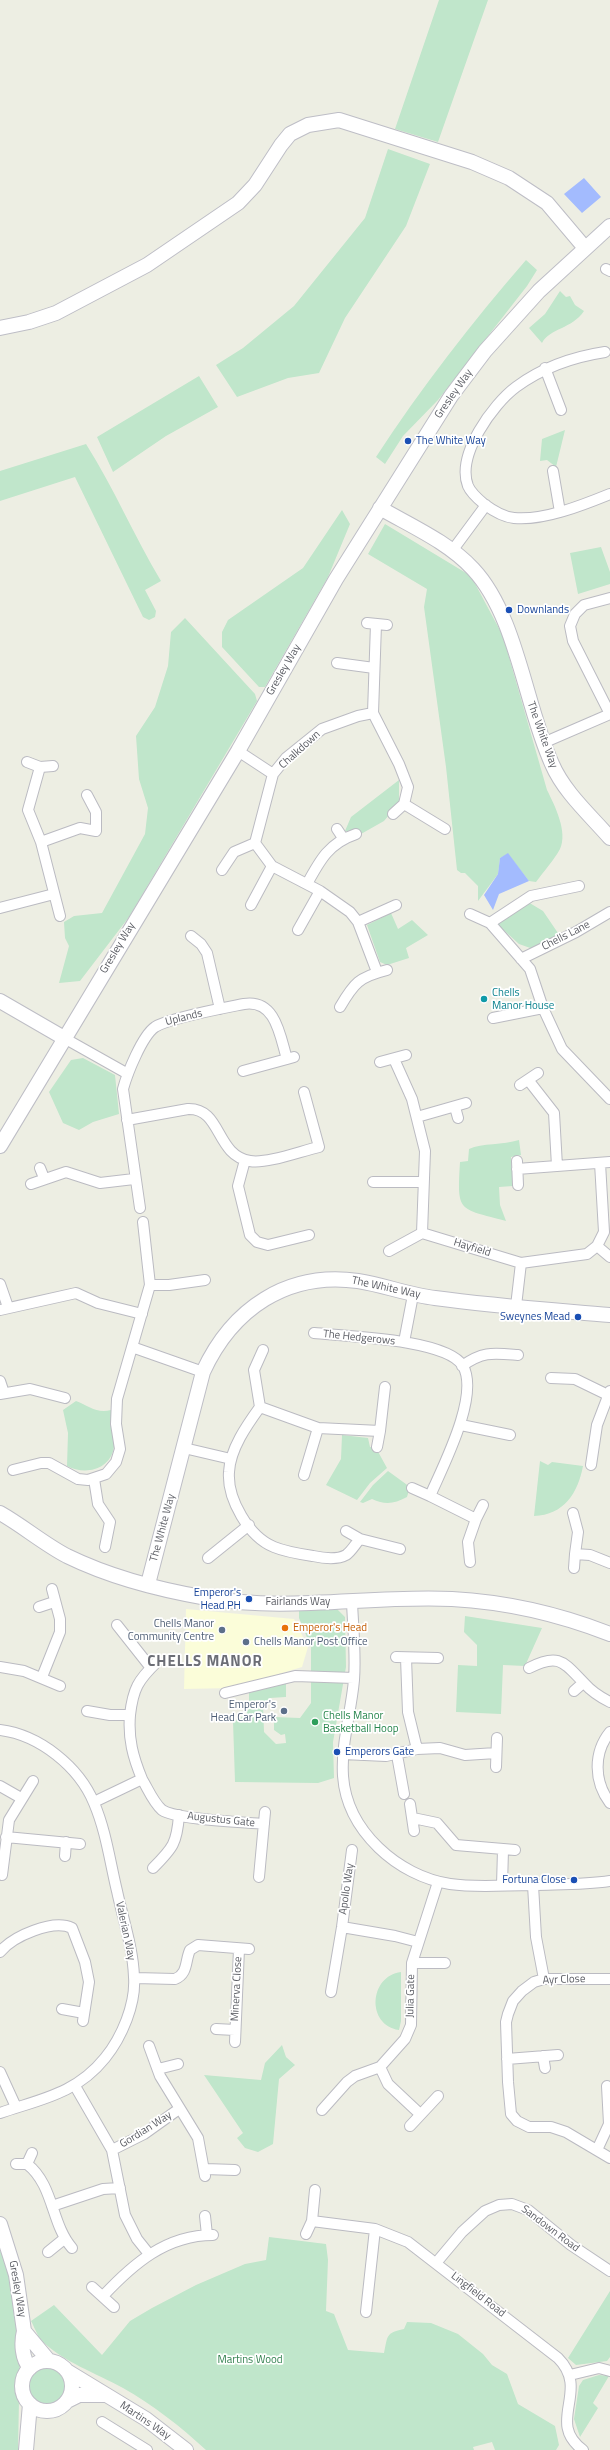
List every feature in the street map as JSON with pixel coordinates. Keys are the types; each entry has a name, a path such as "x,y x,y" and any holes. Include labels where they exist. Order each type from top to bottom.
{"street":[{"path":"0,328 29,322 56,313 147,265 238,203 255,185 280,145 290,134 308,125 339,120 472,162 510,178 547,203 585,248"},
{"name":"Gresley Way","path":"0,1146 238,750 380,508 452,396 485,351 539,291 610,226"},
{"path":"608,352 584,355 545,368 515,388 480,428 474,440 466,475 468,486 474,495 486,506 499,514 513,518 560,512 610,494"},
{"path":"545,368 561,410"},
{"path":"553,471 560,512"},
{"path":"452,551 486,506"},
{"name":"The White Way","path":"380,508 452,551 481,578 498,606 543,742 552,764 566,787 610,838"},
{"path":"543,742 610,714 573,641 570,631 573,618 581,607 610,598"},
{"path":"377,624 373,713 399,764 408,787 404,804 393,814"},
{"path":"339,665 374,668"},
{"name":"Chalkdown","path":"255,843 273,774 286,758 318,732 358,716 373,713"},
{"name":"Chalkdown","path":"238,750 273,774"},
{"path":"27,762 40,768 53,766"},
{"path":"40,768 28,810 41,842 60,916"},
{"path":"41,842 80,828 96,832 96,812 87,795"},
{"path":"404,804 428,825 445,829"},
{"path":"307,884 321,858 340,834 356,834"},
{"path":"222,870 234,852 255,843 272,866 320,891 350,912 358,922 382,971 354,984 340,1007"},
{"path":"251,905 272,866"},
{"path":"490,923 532,896 579,886"},
{"path":"298,930 320,891"},
{"path":"0,908 54,894"},
{"path":"358,922 396,905"},
{"name":"Chells Lane","path":"521,959 576,932 610,912"},
{"path":"470,914 490,923 530,969 542,1008 562,1049 610,1099"},
{"path":"191,936 201,944 207,953 220,1009"},
{"path":"0,1001 128,1074"},
{"name":"Uplands","path":"140,1208 134,1178 123,1089 128,1074 145,1039 154,1028 220,1009 250,1003 264,1007 276,1019 290,1058 243,1071"},
{"path":"493,1018 542,1008"},
{"path":"380,1062 406,1055"},
{"path":"389,1251 399,1240 422,1233 422,1182 424,1151 412,1099 394,1059"},
{"path":"538,1074 525,1083 554,1113 556,1166"},
{"path":"127,1120 188,1109 198,1110 211,1119 229,1150 244,1160 256,1162 319,1147 304,1092"},
{"path":"417,1117 466,1103"},
{"path":"455,1107 458,1118"},
{"path":"244,1160 238,1186 250,1235 257,1242 268,1245 309,1235"},
{"path":"518,1184 517,1165 556,1166 605,1162 606,1206 604,1232 597,1246 610,1257"},
{"path":"40,1168 44,1178"},
{"path":"31,1184 44,1178 66,1172 100,1183 134,1178"},
{"path":"373,1182 422,1182"},
{"path":"384,1182 384,1193"},
{"path":"13,1470 41,1463 50,1463 78,1479 94,1479 110,1470 118,1457 120,1449 116,1424 116,1399 150,1285 143,1222"},
{"name":"Hayfield","path":"422,1233 521,1263 581,1256 587,1254 597,1246"},
{"path":"516,1306 521,1263"},
{"path":"150,1285 169,1285 204,1280"},
{"name":"The White Way","path":"148,1584 203,1372 212,1353 232,1326 254,1305 294,1286 321,1281 346,1280 412,1295 610,1315"},
{"path":"0,1284 4,1308 76,1293 98,1303 142,1314"},
{"name":"The Hedgerows","path":"404,1342 412,1295"},
{"name":"The Hedgerows","path":"314,1333 404,1342 443,1353 456,1359 462,1366"},
{"path":"132,1347 203,1372"},
{"path":"263,1350 254,1370 260,1407 243,1433 231,1459 230,1491 236,1507 249,1525 273,1547 326,1558 346,1555 360,1539"},
{"path":"430,1496 461,1425 466,1382 462,1366 477,1356 487,1353 518,1355"},
{"path":"552,1378 575,1375 609,1393 597,1425 591,1465"},
{"path":"0,1381 2,1393 30,1389 65,1398"},
{"path":"377,1447 385,1387"},
{"path":"260,1407 318,1428 380,1431"},
{"path":"461,1425 510,1435"},
{"path":"304,1475 318,1428"},
{"path":"184,1448 231,1459"},
{"path":"94,1479 98,1504 110,1522 105,1547"},
{"path":"412,1488 476,1519"},
{"path":"470,1562 468,1542 476,1519 483,1505"},
{"name":"Fairlands Way","path":"0,1513 66,1555 112,1573 148,1584 214,1599 279,1604 451,1599 492,1602 535,1610 574,1620 610,1634"},
{"path":"573,1513 578,1532 574,1568"},
{"path":"208,1558 249,1525"},
{"path":"346,1531 360,1539 400,1549"},
{"path":"575,1554 590,1555 610,1563"},
{"path":"42,1677 60,1632 60,1619 54,1602 52,1589"},
{"path":"39,1607 54,1602"},
{"path":"352,1602 354,1678 343,1754 343,1777 346,1791 364,1830 392,1860 412,1872 438,1882 461,1885 533,1885 580,1884 610,1881"},
{"name":"Augustus Gate","path":"116,1625 154,1665 140,1678 132,1696 129,1733 132,1754 142,1779 159,1807 164,1811 179,1815 264,1824"},
{"path":"417,1749 408,1712 401,1658 438,1658"},
{"path":"529,1668 542,1661 558,1661 570,1666 583,1682 596,1694 610,1702"},
{"path":"0,1667 8,1667 42,1677 60,1686"},
{"path":"225,1693 295,1676 354,1678"},
{"path":"574,1691 583,1682"},
{"path":"87,1711 110,1715 130,1715"},
{"name":"Valerian Way","path":"0,1730 32,1741 58,1757 79,1778 94,1802 111,1865 135,1978 128,2012 121,2034 97,2067 75,2086 45,2100 16,2107 0,2113"},
{"path":"610,1732 602,1744 598,1767 603,1792 610,1803"},
{"path":"496,1738 496,1767"},
{"path":"343,1754 397,1755 417,1749 440,1748 466,1755 496,1752"},
{"path":"397,1755 404,1794"},
{"path":"94,1802 142,1779"},
{"path":"2,1875 6,1837 13,1811 32,1781"},
{"path":"0,1786 21,1798"},
{"path":"410,1804 414,1831"},
{"name":"Augustus Gate","path":"259,1878 264,1812"},
{"name":"Augustus Gate","path":"154,1868 173,1847 177,1838 179,1815"},
{"path":"413,1818 437,1823 456,1845 514,1850"},
{"path":"6,1837 80,1844"},
{"path":"65,1856 66,1842"},
{"name":"Apollo Way","path":"330,1992 342,1927 352,1850"},
{"path":"502,1885 503,1850"},
{"name":"Julia Gate","path":"322,2110 354,2076 380,2067 405,2039 411,2025 412,1963 438,1882"},
{"path":"533,1885 536,1937 544,1979"},
{"path":"0,1952 16,1937 29,1931 64,1926 72,1928 88,1972 89,1988 83,2017 62,2009"},
{"name":"Apollo Way","path":"342,1927 394,1936 418,1942"},
{"name":"Minerva Close","path":"135,1978 175,1979 180,1977 184,1973 190,1950 198,1945 244,1949 235,2042"},
{"name":"Julia Gate","path":"412,1963 445,1963"},
{"name":"Ayr Close","path":"610,1979 544,1979 527,1986 510,2006 506,2022 510,2109 517,2121 529,2127 559,2129 610,2158"},
{"name":"Minerva Close","path":"216,2029 235,2030"},
{"name":"Gordian Way","path":"149,2046 158,2069 179,2109 198,2138 205,2173 235,2170"},
{"path":"543,2056 545,2068"},
{"path":"507,2058 558,2056"},
{"path":"158,2069 178,2064"},
{"path":"380,2067 388,2084 420,2114"},
{"path":"0,2072 16,2107"},
{"name":"Gordian Way","path":"75,2086 112,2150 125,2215 130,2227 149,2254"},
{"path":"597,2150 609,2124 609,2099 607,2086"},
{"path":"410,2126 438,2096"},
{"path":"330,2102 337,2110"},
{"name":"Gordian Way","path":"112,2150 144,2134 179,2109"},
{"path":"27,2164 32,2154"},
{"path":"16,2164 27,2164 41,2180 64,2239 72,2248"},
{"path":"52,2206 103,2190 120,2188"},
{"path":"306,2234 312,2221 315,2190"},
{"name":"Sandown Road","path":"436,2263 457,2237 484,2211 499,2205 512,2204 528,2210 571,2245 610,2271"},
{"path":"103,2296 119,2279 149,2254 186,2237 210,2235 205,2216"},
{"name":"Lingfield Road","path":"312,2221 375,2229 408,2242 551,2352 564,2364 570,2376 572,2393 566,2414 566,2424 572,2438 582,2450"},
{"name":"Gresley Way","path":"0,2224 16,2275 24,2331 22,2338 24,2361 30,2368"},
{"path":"366,2312 375,2229"},
{"path":"48,2252 64,2239"},
{"path":"92,2287 114,2307"},
{"name":"Gresley Way","path":"24,2331 49,2361"},
{"path":"27,2445 30,2404 23,2390 25,2374 36,2364 49,2361 56,2363 67,2371 72,2386 67,2401 55,2410 48,2411 30,2404"},
{"path":"570,2376 599,2368 610,2371"},
{"name":"Martins Way","path":"67,2371 103,2395 146,2419 186,2450"},
{"name":"Martins Way","path":"67,2401 79,2395 103,2395"},
{"path":"27,2445 48,2411"},
{"path":"102,2422 147,2450"}],"shaded area":[{"path":"186,1609 294,1619 308,1647 302,1667 232,1688 184,1689"}],"green space":[{"path":"439,0 488,0 438,142 395,129"},
{"path":"388,149 430,164 406,226 345,318 319,373 288,378 237,397 216,365 243,348 294,306 365,218"},
{"path":"526,260 537,270 527,286 438,400 403,436 385,464 376,457 393,431 486,307"},
{"path":"560,291 566,297 570,296 575,305 584,311 574,321 550,334 542,343 529,328 545,314"},
{"path":"199,376 218,407 166,436 113,472 97,437"},
{"path":"565,430 556,467 547,460 540,461 542,439"},
{"path":"86,444 106,478 161,581 145,590 156,611 155,617 149,620 143,617 75,477 0,501 0,471"},
{"path":"342,510 350,524 328,577 265,687 259,687 222,647 222,632 228,620 303,568"},
{"path":"385,524 471,576 503,636 547,790 557,811 562,827 562,842 560,849 536,882 529,881 508,854 500,858 498,874 478,901 478,886 465,873 461,873 457,870 446,767 424,607 427,589 368,554"},
{"path":"601,547 610,572 610,584 578,594 570,553"},
{"path":"185,618 255,694 257,701 129,917 80,981 59,983 69,946 65,938 64,922 74,916 102,913 145,834 148,808 139,779 136,736 155,707 168,666 171,632"},
{"path":"399,780 399,803 384,821 361,834 345,831 351,817"},
{"path":"528,902 543,911 560,936 533,949 519,944 498,925 498,923"},
{"path":"391,913 398,929 412,920 428,935 406,948 409,958 387,965 380,962 367,925"},
{"path":"83,1058 115,1075 119,1114 93,1122 79,1130 63,1123 49,1092 71,1060"},
{"path":"519,1140 521,1155 511,1157 513,1186 499,1187 500,1205 506,1221 478,1213 464,1206 459,1191 460,1162 468,1161 469,1149"},
{"path":"76,1401 93,1409 101,1411 111,1410 114,1438 112,1455 102,1466 95,1469 81,1470 67,1466 68,1433 63,1410"},
{"path":"342,1435 368,1438 370,1447 376,1448 387,1468 370,1483 357,1500 326,1485 341,1459"},
{"path":"540,1461 548,1465 552,1462 583,1466 581,1476 568,1501 554,1512 534,1516"},
{"path":"388,1471 410,1487 407,1497 390,1503 372,1499 363,1503 360,1502 373,1485"},
{"path":"336,1608 345,1617 346,1667 333,1742 334,1778 318,1783 235,1782 233,1721 246,1715 249,1707 249,1693 286,1680 286,1697 270,1698 263,1705 264,1732 276,1744 286,1743 285,1734 281,1735 274,1730 274,1717 300,1718 311,1703 311,1647 299,1618 299,1610"},
{"path":"465,1616 542,1628 525,1666 503,1665 501,1714 456,1712 458,1665 477,1666 477,1645 464,1632"},
{"path":"401,1972 401,2021 399,2030 388,2026 381,2019 377,2011 376,2001 378,1991 383,1982 390,1975"},
{"path":"282,2045 286,2057 295,2065 279,2079 273,2144 258,2152 245,2148 237,2138 243,2133 204,2075 261,2080 265,2063"},
{"name":"Martins Wood","path":"269,2237 326,2244 328,2260 326,2311 334,2314 348,2350 384,2353 388,2336 393,2332 404,2329 407,2322 431,2323 458,2334 483,2354 492,2365 507,2374 518,2404 555,2426 559,2445 556,2450 495,2450 492,2442 473,2447 474,2450 206,2450 176,2424 145,2401 59,2355 41,2340 31,2321 54,2305 102,2355 130,2321 152,2308 196,2285 245,2264 266,2260"},
{"path":"0,2250 8,2269 20,2351 18,2450 0,2450"},
{"path":"610,2291 610,2357 607,2361 576,2365 568,2358"},
{"path":"49,2363 61,2367 67,2373 71,2385 67,2397 61,2403 49,2407 37,2403 31,2397 27,2385 31,2373 37,2367"},
{"path":"599,2375 609,2376 593,2403 598,2408 580,2437 574,2419 579,2386 583,2380"}],"water":[{"path":"584,178 601,197 582,213 564,194"},
{"path":"508,853 529,881 499,894 493,910 484,895 498,874 500,858"}],"place":[{"name":"The White Way","path":"408,441"},
{"name":"Downlands","path":"509,610"},
{"name":"Chells Manor House","path":"484,999"},
{"name":"Sweynes Mead","path":"578,1317"},
{"name":"Emperor's Head PH","path":"249,1599"},
{"name":"Emperor's Head","path":"285,1628"},
{"name":"Chells Manor Community Centre","path":"222,1630"},
{"name":"Chells Manor Post Office","path":"246,1642"},
{"name":"Emperor's Head Car Park","path":"284,1711"},
{"name":"Chells Manor Basketball Hoop","path":"315,1722"},
{"name":"Emperors Gate","path":"337,1752"},
{"name":"Fortuna Close","path":"574,1880"}],"district":[{"name":"CHELLS MANOR","path":"205,1662"}]}
